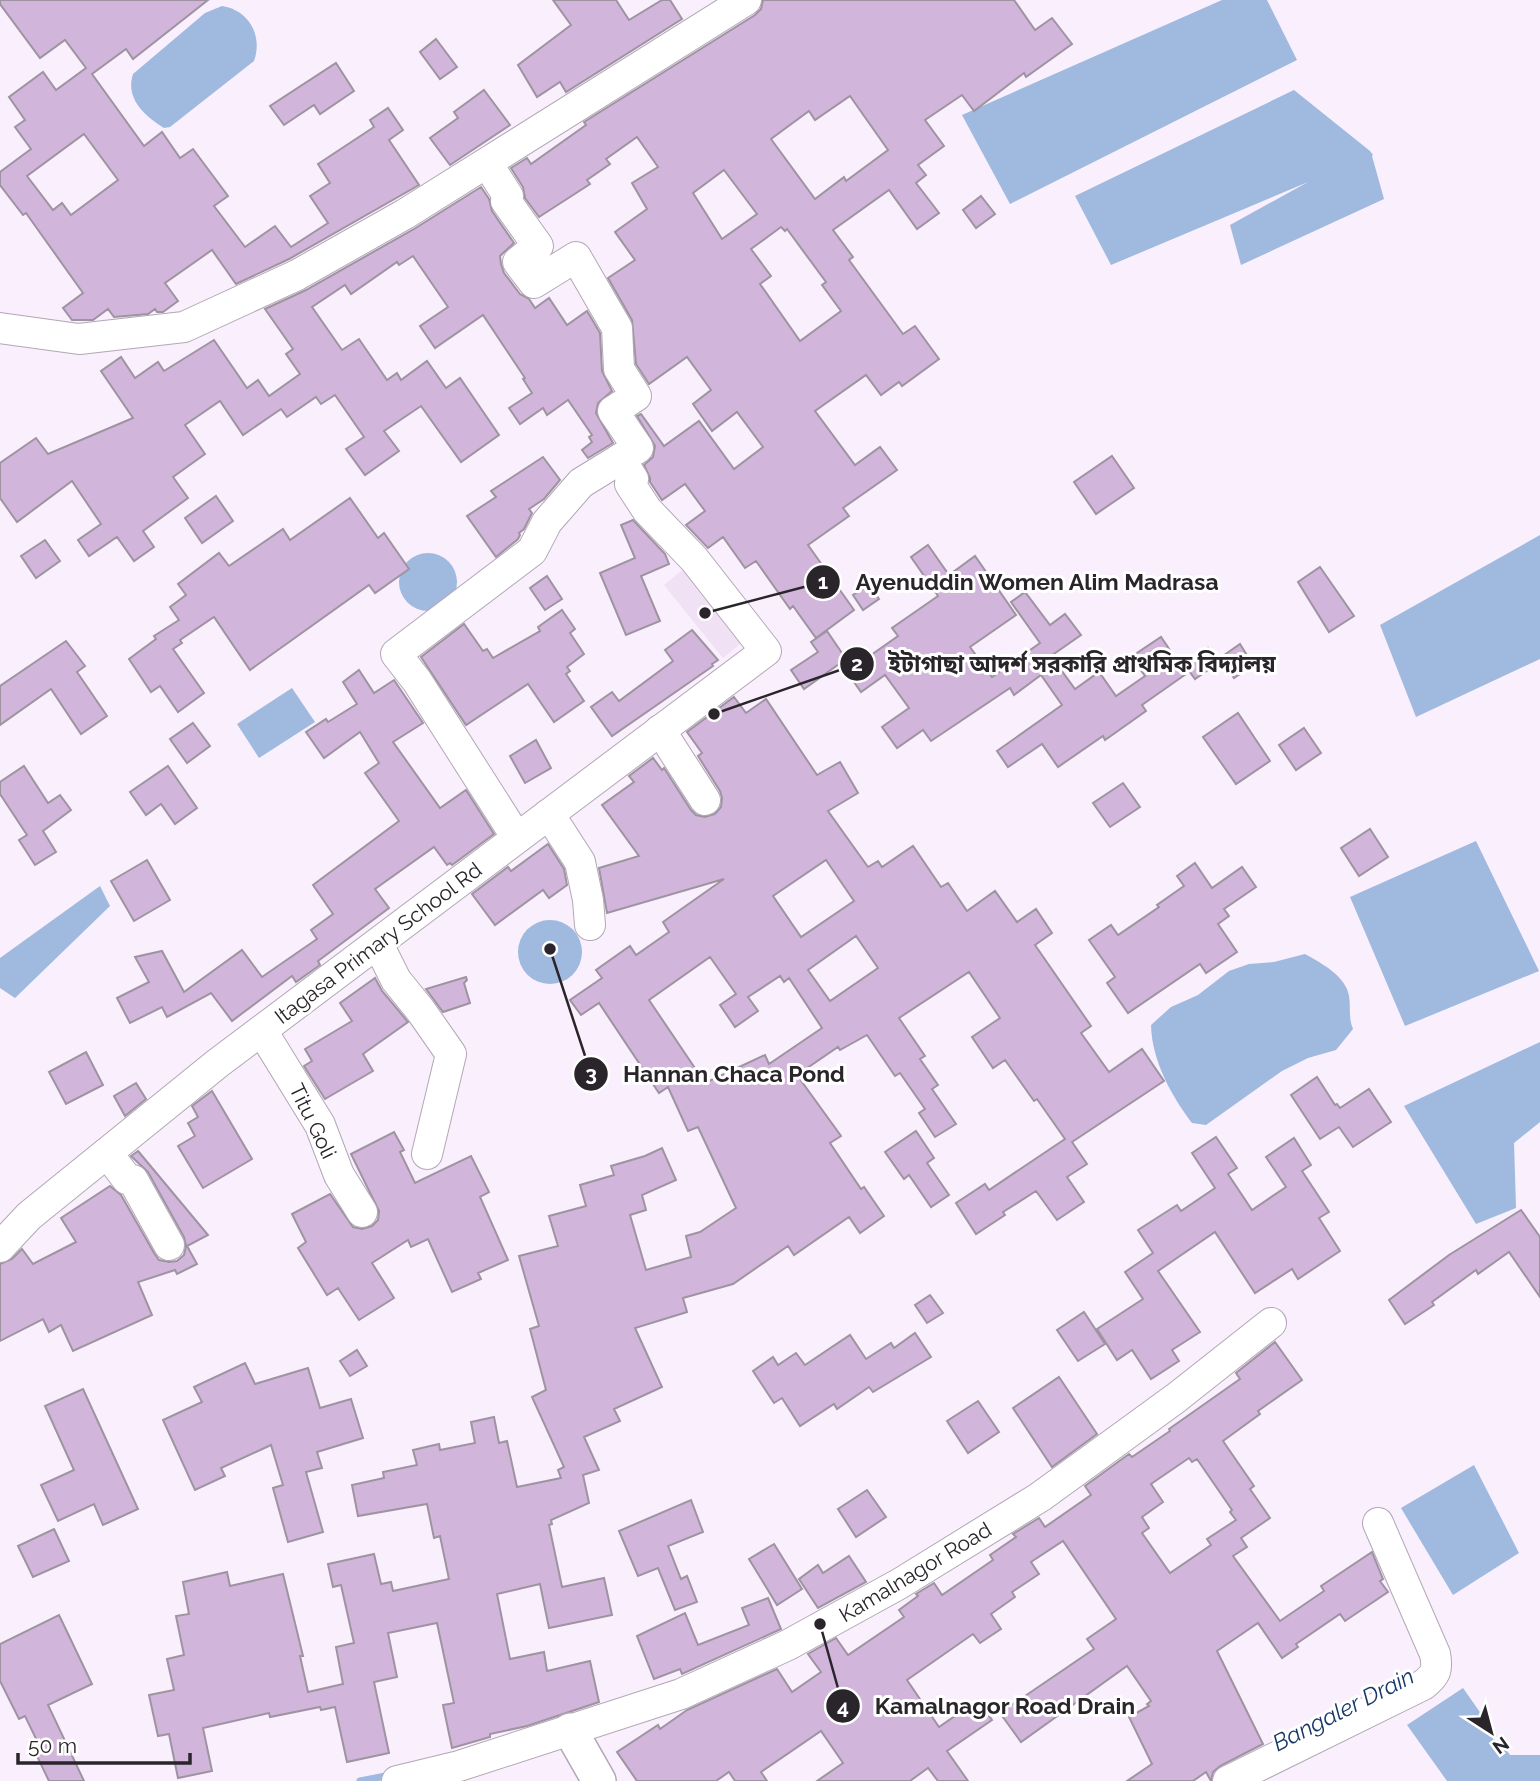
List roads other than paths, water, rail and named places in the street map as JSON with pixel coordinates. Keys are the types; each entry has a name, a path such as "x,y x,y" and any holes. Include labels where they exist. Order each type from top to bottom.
{"main road":[{"path":"570,1730 599,1781"}],"street":[{"path":"0,328 79,339 184,327 297,275 405,214 746,0"},
{"path":"487,163 508,196 506,201 538,246 518,262 534,283 576,257 618,328 619,369 636,396 614,411 638,448 581,483 547,522 532,551 396,654 417,681 517,838"},
{"name":"Itagasa Primary School Rd","path":"0,1247 29,1216 218,1063 766,651 694,559 647,510 630,484 633,479 620,459"},
{"path":"660,730 705,800"},
{"path":"550,814 580,862 590,925"},
{"path":"377,944 396,980 422,1011 451,1054 427,1154"},
{"name":"Titu Goli","path":"262,1031 320,1125 339,1175 362,1212"},
{"path":"107,1153 127,1179 133,1180 169,1245"},
{"name":"Kamalnagor Road","path":"397,1781 459,1766 681,1694 788,1645 899,1584 1040,1497 1176,1398 1271,1323"},
{"path":"1228,1781 1423,1685 1435,1675 1435,1654 1378,1523"}],"water":[{"path":"1222,0 1267,0 1297,60 1010,204 962,115"},
{"path":"222,6 240,13 251,26 257,42 254,61 170,127 164,128 138,106 132,91 133,74 205,13"},
{"path":"1294,90 1370,151 1384,199 1241,265 1230,225 1308,182 1111,265 1075,196"},
{"path":"1540,535 1540,659 1416,717 1380,625"},
{"path":"428,553 439,555 452,566 457,582 455,593 444,606 428,611 417,609 404,598 399,582 401,571 412,558"},
{"path":"292,688 315,722 259,758 237,724"},
{"path":"1476,841 1539,971 1405,1026 1350,897"},
{"path":"100,886 110,906 15,998 0,988 0,958"},
{"path":"550,920 568,926 576,934 582,952 576,970 568,978 550,984 532,978 524,970 518,952 524,934 532,926"},
{"path":"1305,954 1332,971 1343,982 1349,996 1353,1029 1336,1050 1308,1058 1282,1071 1206,1125 1192,1123 1164,1077 1155,1052 1151,1025 1171,1007 1198,995 1229,971 1249,964 1274,962"},
{"path":"1540,1042 1540,1122 1514,1143 1516,1208 1476,1224 1404,1106"},
{"path":"1474,1465 1519,1553 1453,1595 1401,1508"},
{"path":"1463,1688 1510,1755 1540,1755 1540,1781 1447,1781 1407,1725"}],"waterway":[{"path":"360,1781 391,1775"}],"place":[{"name":"Ayenuddin Women Alim Madrasa","path":"705,613"},
{"name":"ইটাগাছা আদর্শ সরকারি প্রাথমিক বিদ্যালয়","path":"714,714"},
{"name":"Hannan Chaca Pond","path":"550,949"},
{"name":"Kamalnagor Road Drain","path":"820,1624"}],"water label":[{"name":"Bangaler Drain","path":"1343,1709"}]}
